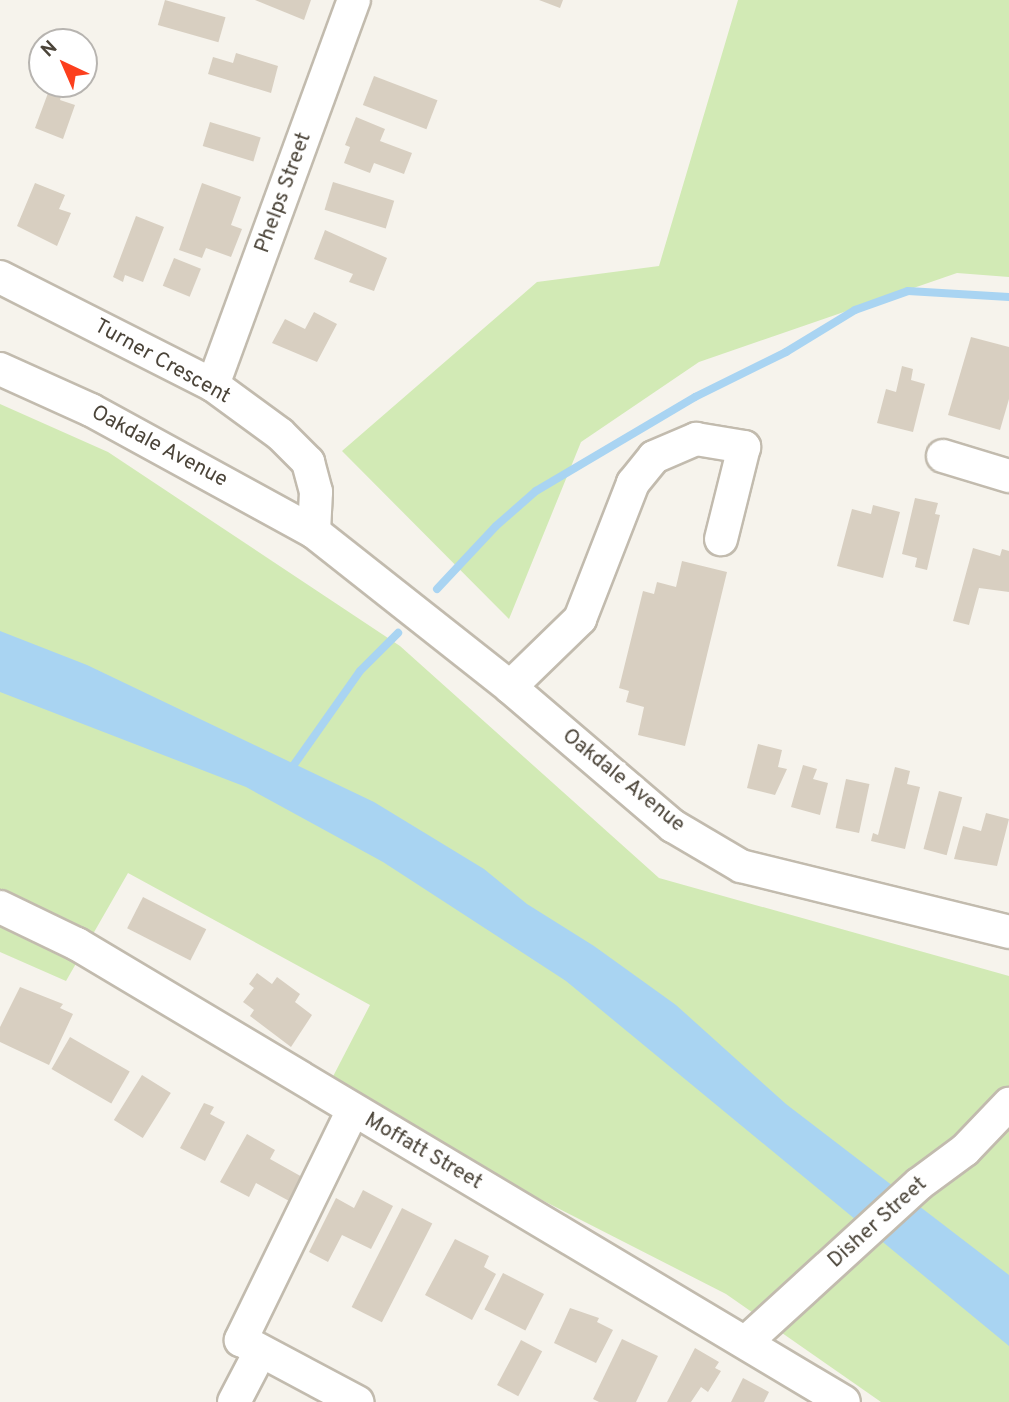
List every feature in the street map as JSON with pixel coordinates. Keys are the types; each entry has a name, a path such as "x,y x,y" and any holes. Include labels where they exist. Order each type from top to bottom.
{"street":[{"name":"Phelps Street","path":"213,385 354,0"},
{"name":"Turner Crescent","path":"0,277 213,385 280,434 308,463 316,492 314,532"},
{"name":"Oakdale Avenue","path":"0,369 91,410 314,532 510,687 673,826 741,866 1009,932"},
{"path":"510,687 580,619 633,483 654,457 696,439 744,447 721,539"},
{"path":"943,456 1009,476"},
{"name":"Moffatt Street","path":"0,907 77,944 352,1112 747,1341 844,1402"},
{"name":"Disher Street","path":"747,1341 919,1184 965,1150 1009,1104"},
{"path":"352,1112 241,1340 356,1402"},
{"path":"234,1402 260,1352"}],"green space":[{"path":"738,0 1009,0 1009,277 957,273 699,362 581,442 509,619 342,451 537,282 659,266"},
{"path":"0,404 108,452 400,646 659,878 1009,976 1009,1402 881,1402 726,1294 326,1090 370,1005 128,873 66,981 0,952"}],"water":[{"path":"0,631 87,665 374,802 484,869 527,904 594,946 676,1005 786,1104 1009,1275 1009,1346 566,981 383,862 246,787 0,692"}],"building":[{"path":"165,0 226,17 218,42 158,25"},
{"path":"255,0 311,0 304,20"},
{"path":"539,0 563,0 560,8"},
{"path":"236,53 278,66 271,93 208,74 213,57 233,63"},
{"path":"374,76 437,100 426,129 363,105"},
{"path":"46,98 61,98 75,105 63,139 35,128"},
{"path":"356,117 385,129 380,141 412,153 404,174 374,163 370,173 344,163 350,147 345,145"},
{"path":"210,122 261,137 253,161 203,146"},
{"path":"333,182 394,201 386,228 325,210"},
{"path":"35,183 65,195 59,209 71,213 57,246 17,226"},
{"path":"202,183 241,197 231,225 242,229 231,257 206,248 202,258 179,250"},
{"path":"136,216 164,227 143,282 125,275 123,282 113,277"},
{"path":"325,230 387,258 374,291 349,282 353,274 314,259"},
{"path":"174,258 201,269 190,297 163,286"},
{"path":"314,312 337,324 317,362 272,343 285,319 305,329"},
{"path":"971,337 1009,347 1009,399 1000,430 948,415"},
{"path":"902,366 913,369 911,380 925,384 913,432 877,423 886,389 896,392"},
{"path":"915,498 938,503 935,514 940,515 927,570 915,567 917,558 902,554"},
{"path":"873,505 900,512 883,578 837,566 852,509 871,514"},
{"path":"973,548 1000,556 1002,549 1009,551 1009,592 979,588 969,625 953,621"},
{"path":"682,561 727,572 685,746 638,735 644,707 626,702 629,691 619,688 643,591 654,594 657,582 676,587"},
{"path":"758,744 782,750 778,767 787,769 775,795 747,788"},
{"path":"803,765 817,769 813,779 828,783 820,815 791,807"},
{"path":"895,767 910,771 907,784 920,787 905,849 871,841 873,833 878,835"},
{"path":"846,779 869,784 859,833 836,828"},
{"path":"939,791 962,797 947,855 923,849"},
{"path":"986,813 1009,819 997,866 954,859 963,826 981,831"},
{"path":"143,897 206,929 190,960 127,928"},
{"path":"257,973 272,984 277,977 300,994 295,1002 312,1015 291,1047 250,1016 254,1010 243,1002 254,988 249,984"},
{"path":"20,987 63,1004 60,1008 73,1014 49,1065 0,1042 0,1027"},
{"path":"70,1037 130,1072 111,1104 51,1069"},
{"path":"142,1075 171,1093 143,1138 114,1120"},
{"path":"204,1103 214,1107 210,1114 225,1122 205,1161 180,1148"},
{"path":"247,1134 275,1150 270,1159 304,1178 291,1202 256,1183 249,1197 220,1182"},
{"path":"363,1190 393,1206 371,1249 342,1235 328,1262 309,1252 336,1198 354,1208"},
{"path":"402,1208 432,1223 382,1322 352,1307"},
{"path":"455,1239 489,1256 484,1267 496,1274 472,1320 425,1295"},
{"path":"503,1273 544,1294 525,1330 484,1310"},
{"path":"570,1308 599,1318 597,1322 613,1330 596,1363 554,1343"},
{"path":"622,1339 658,1356 636,1402 599,1402 593,1399"},
{"path":"521,1340 542,1351 518,1396 497,1385"},
{"path":"695,1348 719,1362 715,1368 721,1371 708,1392 701,1387 691,1402 667,1402"},
{"path":"743,1378 769,1392 764,1402 731,1402"}],"waterway":[{"path":"437,589 496,526 536,491 695,397 786,352 855,310 908,291 1009,297"},
{"path":"293,766 360,671 398,633"}]}
